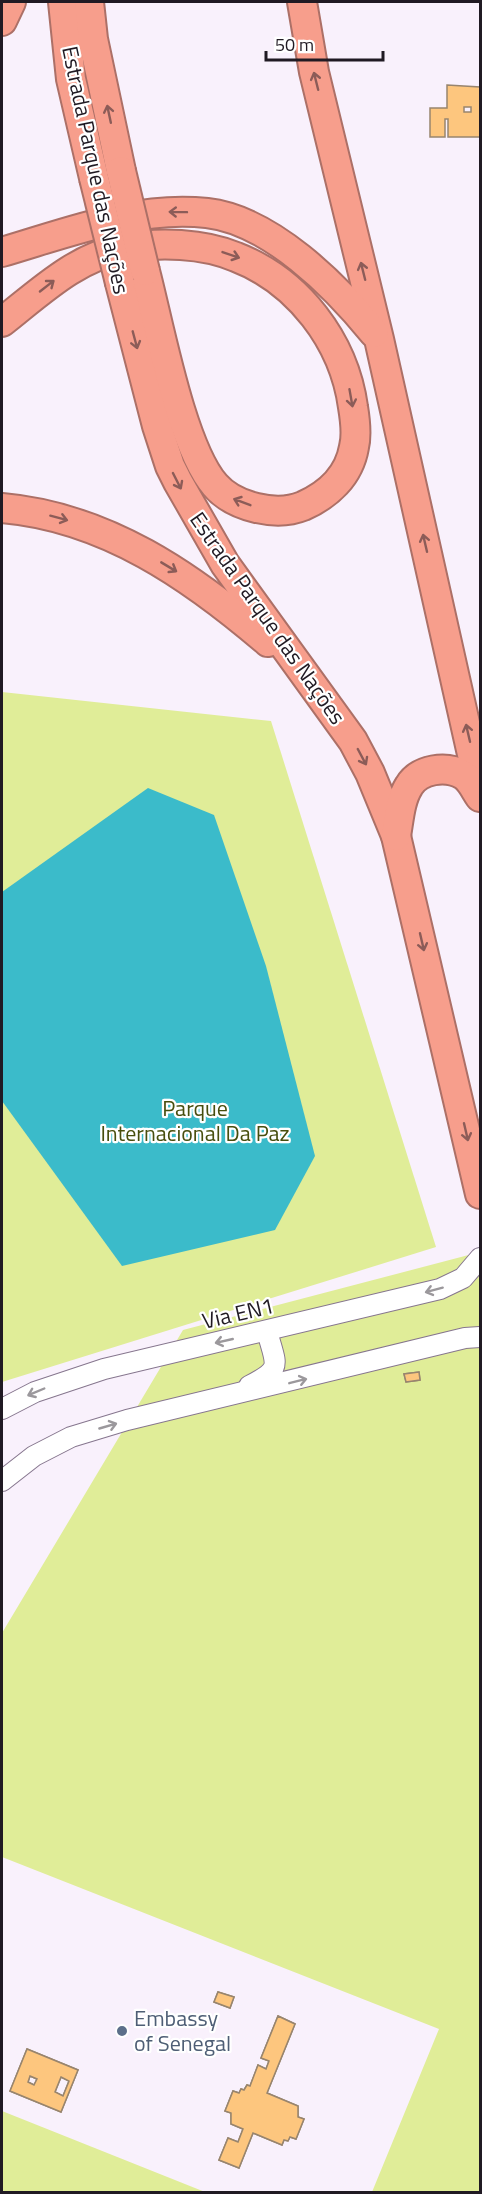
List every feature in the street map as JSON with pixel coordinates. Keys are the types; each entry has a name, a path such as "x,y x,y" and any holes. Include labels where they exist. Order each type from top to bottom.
{"highway":[{"path":"2,21 11,2"},
{"name":"Estrada Parque das Nações","path":"63,2 71,79 107,175 120,284 170,466 225,564 353,741 370,773 396,836 480,1194"},
{"path":"2,322 63,274 89,260 123,249 158,245 211,249 256,265 298,298 321,323 346,369 355,418 355,447 342,477 322,497 293,510 265,510 226,495 215,486 205,471 190,435 145,271 107,175 89,2"},
{"path":"302,2 314,72 380,339 480,790"},
{"path":"2,252 118,219 164,212 207,213 238,221 278,244 320,274 345,297 380,339"},
{"path":"2,508 60,518 142,550 197,584 305,674"},
{"path":"396,836 406,792 418,776 434,771 456,772 466,778 480,797"}],"street":[{"name":"Via EN1","path":"2,1409 34,1392 86,1375 440,1289 463,1278 480,1258"},
{"path":"225,1399 270,1375 274,1370 275,1364 267,1330"},
{"path":"2,1481 34,1456 71,1437 127,1420 225,1399 465,1338 480,1337"}],"green space":[{"name":"Parque Internacional Da Paz","path":"2,692 271,721 436,1247 2,1382"},
{"path":"480,1252 480,2192 372,2192 439,2029 2,1857 2,1633 183,1330"},
{"path":"2,2111 205,2192 2,2192"}],"water":[{"path":"148,788 214,815 266,966 315,1156 275,1230 122,1266 2,1101 2,892"}],"building":[{"path":"447,85 480,87 480,137 448,137 448,119 445,119 445,137 430,137 430,108 447,108","holes":["464,107 471,107 471,112 464,112"]},
{"path":"419,1372 420,1380 406,1382 404,1374"},
{"path":"419,1372 420,1380 406,1382 404,1374"},
{"path":"218,1992 234,1997 230,2008 214,2002"},
{"path":"218,1992 234,1997 230,2008 214,2002"},
{"path":"278,2016 295,2024 267,2093 298,2106 298,2117 304,2119 296,2139 290,2137 288,2141 284,2140 282,2145 253,2133 239,2168 219,2160 228,2138 238,2142 243,2129 231,2124 231,2113 225,2111 233,2091 239,2093 247,2085 250,2086 258,2065 266,2069 269,2061 261,2058"},
{"path":"278,2016 295,2024 267,2093 298,2106 298,2117 304,2119 296,2139 290,2137 288,2141 284,2140 282,2145 253,2133 239,2168 219,2160 228,2138 238,2142 243,2129 231,2124 231,2113 225,2111 233,2091 239,2093 247,2085 250,2086 258,2065 266,2069 269,2061 261,2058"},
{"path":"27,2049 78,2070 61,2112 10,2091","holes":["30,2076 37,2079 34,2085 28,2082","61,2077 69,2081 63,2096 55,2092"]},
{"path":"27,2049 78,2070 61,2112 10,2091","holes":["30,2076 37,2079 34,2085 28,2082","61,2077 69,2081 63,2096 55,2092"]}],"place":[{"name":"Embassy of Senegal","path":"122,2031"}]}
